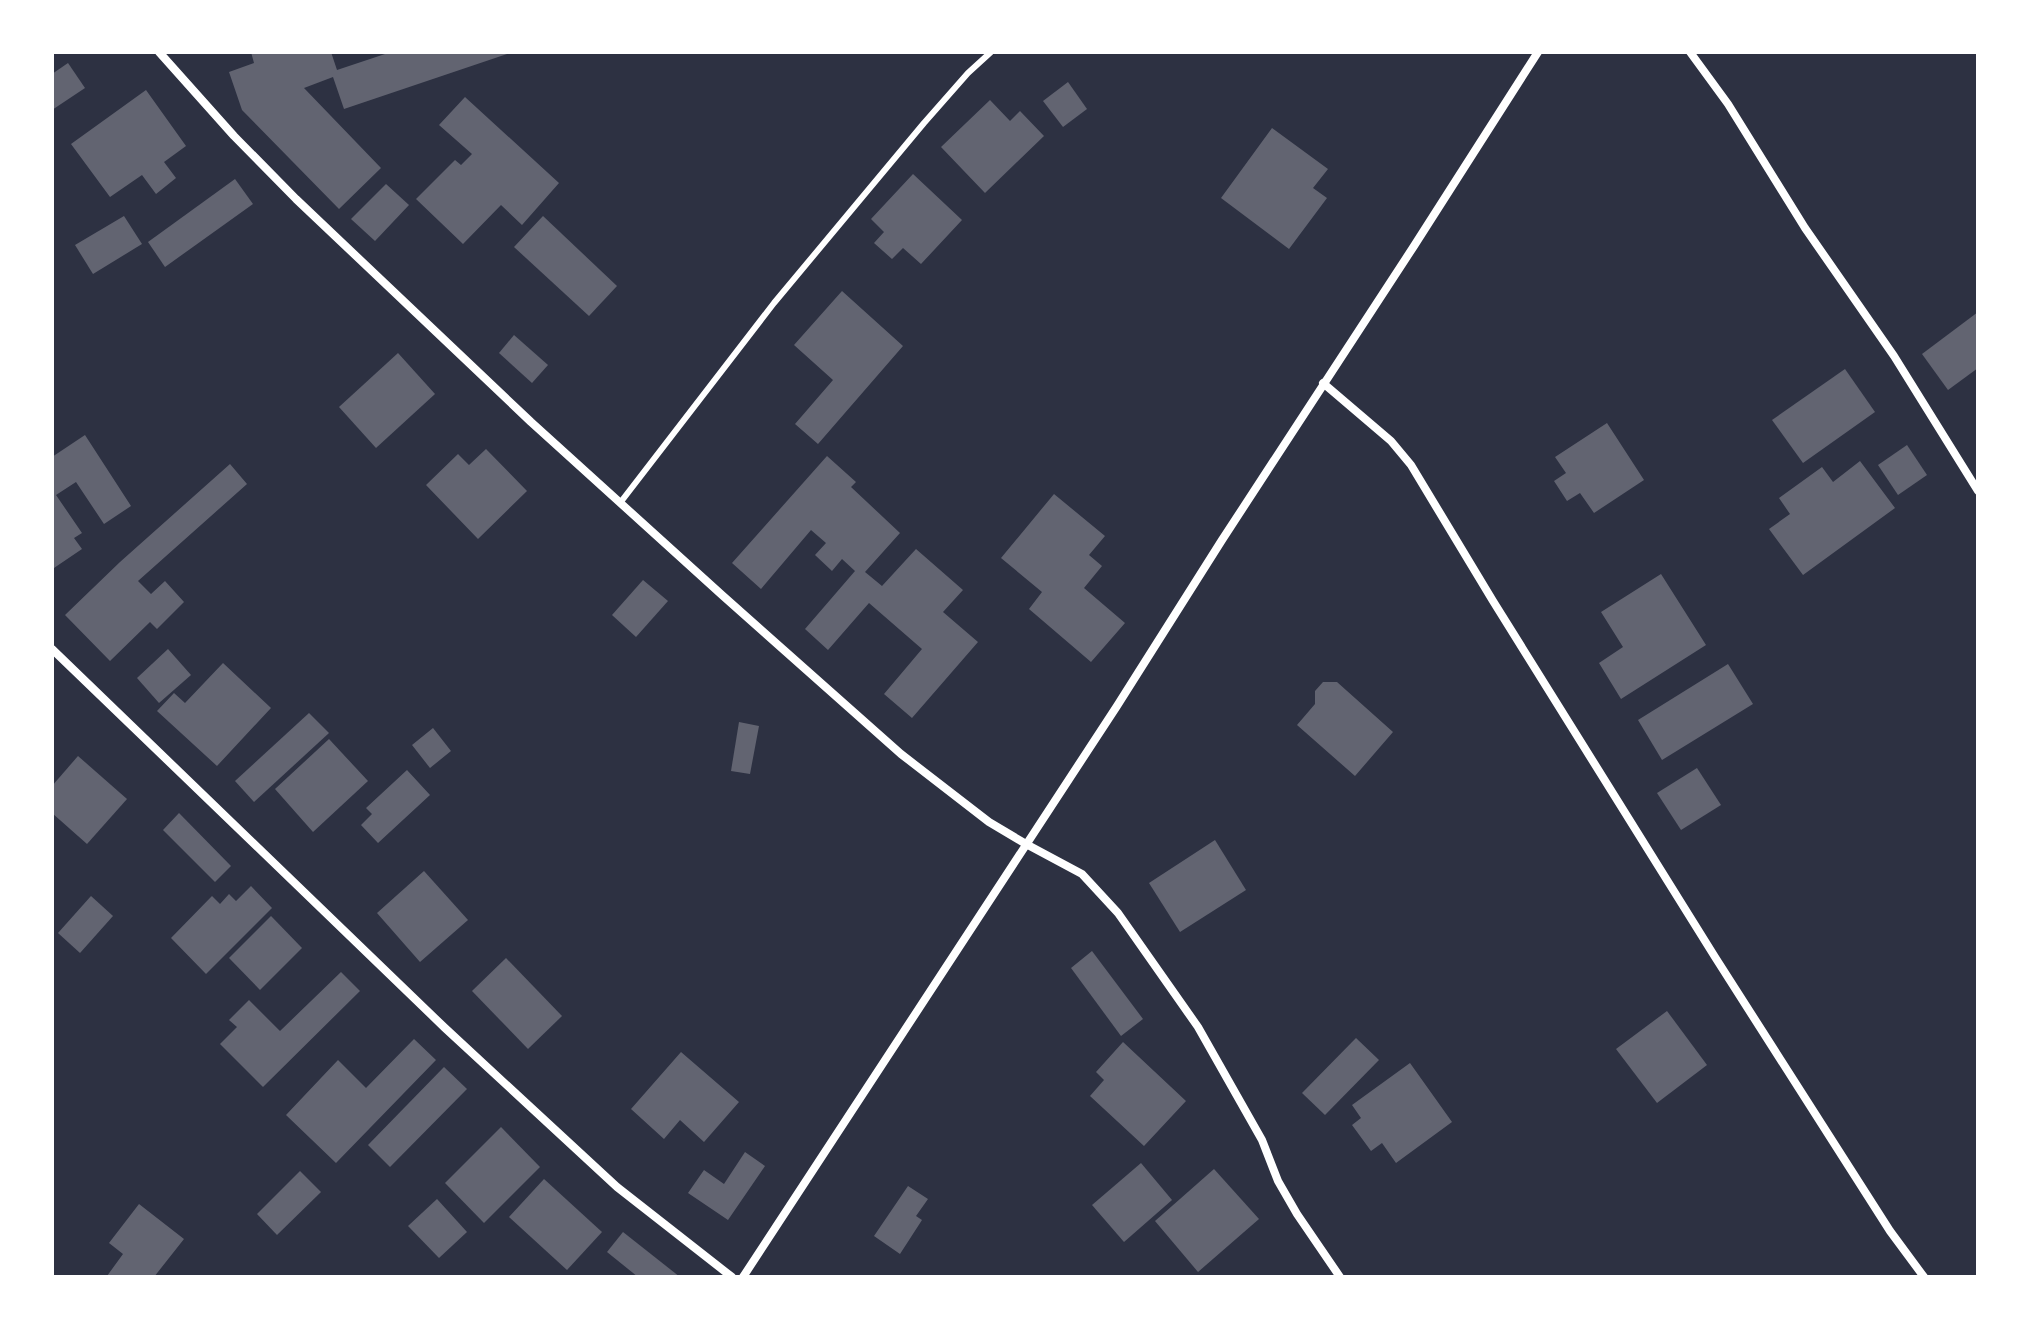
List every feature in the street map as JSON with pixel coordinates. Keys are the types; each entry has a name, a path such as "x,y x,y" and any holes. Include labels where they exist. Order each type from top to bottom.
{"street":[{"path":"159,52 234,136 296,199 531,422 901,754 989,822 1082,874 1118,913 1198,1027 1262,1140 1278,1181 1340,1277"},
{"path":"743,1277 1117,706 1538,52"},
{"path":"1690,52 1728,104 1805,228 1894,356 1978,491"},
{"path":"1323,383 1391,441 1411,465 1715,957 1890,1231 1924,1277"},
{"path":"52,649 445,1028 582,1155 617,1187 732,1277"}],"lane":[{"path":"620,503 774,303 924,123 991,52"}],"building":[{"path":"251,52 331,52 337,70 391,52 510,53 344,109 333,77 304,88 381,168 339,209 242,110 229,72 254,63"},
{"path":"68,63 85,88 52,110 52,74"},
{"path":"1068,82 1087,109 1063,127 1043,101"},
{"path":"146,90 186,146 164,162 176,178 156,194 142,175 110,197 71,144"},
{"path":"465,97 559,183 522,225 501,205 463,244 416,199 455,160 461,165 472,154 439,125"},
{"path":"990,100 1010,121 1020,111 1044,136 985,193 941,147"},
{"path":"1272,128 1328,169 1313,188 1327,198 1289,249 1221,198"},
{"path":"913,174 962,220 921,264 903,248 892,259 874,243 884,232 871,219"},
{"path":"235,179 253,204 165,267 148,242"},
{"path":"386,184 409,205 375,241 351,219"},
{"path":"124,216 142,244 93,274 75,245"},
{"path":"543,216 617,286 589,316 514,247"},
{"path":"842,291 903,346 818,444 795,424 833,380 794,345"},
{"path":"1978,312 1978,368 1948,390 1922,354"},
{"path":"514,335 548,365 532,383 499,353"},
{"path":"398,353 435,394 376,448 339,407"},
{"path":"1845,369 1875,412 1803,463 1772,420"},
{"path":"1607,423 1644,480 1594,513 1580,493 1567,501 1554,481 1566,473 1555,457"},
{"path":"85,435 131,506 104,524 76,482 56,495 82,533 74,538 82,549 54,568 52,457"},
{"path":"1907,445 1927,475 1898,495 1878,465"},
{"path":"486,449 527,491 478,539 426,485 458,454 469,465"},
{"path":"827,456 856,482 851,487 900,533 865,572 882,586 916,549 963,590 943,612 978,642 912,718 884,694 922,649 869,603 828,650 805,629 855,571 842,559 832,571 815,555 826,543 811,530 761,589 732,563"},
{"path":"1860,461 1895,508 1803,575 1769,529 1790,514 1779,498 1822,467 1833,482"},
{"path":"230,464 247,484 138,581 151,594 165,581 184,602 157,629 150,622 110,661 65,615"},
{"path":"1054,494 1105,536 1089,555 1102,566 1084,588 1125,623 1091,662 1029,609 1042,592 1001,558"},
{"path":"1661,574 1706,645 1621,699 1599,663 1623,647 1601,612"},
{"path":"643,580 668,601 636,637 612,615"},
{"path":"168,649 191,675 159,703 137,678"},
{"path":"223,663 271,708 217,766 157,711 174,693 185,703"},
{"path":"1728,664 1753,704 1662,760 1638,720"},
{"path":"1323,682 1337,682 1393,732 1355,776 1297,725 1315,704 1315,691"},
{"path":"309,713 329,733 254,802 235,781"},
{"path":"739,722 759,726 750,774 731,771"},
{"path":"433,728 451,751 430,768 412,745"},
{"path":"329,739 368,781 313,832 275,789"},
{"path":"78,756 127,799 87,844 52,813 52,786"},
{"path":"1697,768 1721,805 1681,830 1657,793"},
{"path":"407,770 430,795 378,843 361,825 372,814 366,808"},
{"path":"179,813 231,866 215,882 163,830"},
{"path":"1215,840 1246,890 1180,932 1149,883"},
{"path":"424,871 468,920 420,962 377,913"},
{"path":"251,886 272,908 206,974 171,938 212,896 220,904 229,894 236,901"},
{"path":"91,896 113,916 80,953 58,933"},
{"path":"271,916 302,948 260,990 229,958"},
{"path":"1092,951 1143,1019 1121,1036 1071,968"},
{"path":"506,958 562,1016 528,1049 472,991"},
{"path":"341,972 360,991 263,1087 220,1044 237,1027 229,1020 249,1000 280,1031"},
{"path":"1667,1011 1707,1065 1657,1103 1616,1049"},
{"path":"1356,1038 1379,1060 1325,1115 1302,1093"},
{"path":"414,1039 436,1060 336,1163 286,1115 338,1060 366,1088"},
{"path":"1123,1042 1186,1101 1144,1146 1090,1096 1104,1080 1096,1072"},
{"path":"681,1052 739,1102 704,1142 680,1120 664,1139 631,1109"},
{"path":"1410,1063 1452,1122 1396,1163 1382,1143 1371,1151 1352,1125 1361,1118 1352,1105"},
{"path":"444,1067 467,1089 390,1167 368,1145"},
{"path":"501,1127 540,1167 484,1223 445,1183"},
{"path":"745,1152 765,1166 728,1220 688,1193 704,1170 724,1184"},
{"path":"1141,1163 1172,1200 1124,1242 1092,1205"},
{"path":"1214,1169 1259,1219 1198,1272 1155,1221"},
{"path":"300,1171 321,1192 277,1235 257,1214"},
{"path":"544,1179 602,1232 567,1270 509,1217"},
{"path":"908,1186 928,1199 916,1216 922,1220 900,1254 874,1236"},
{"path":"437,1199 467,1232 439,1258 408,1226"},
{"path":"139,1204 184,1239 154,1277 108,1277 123,1254 109,1243"},
{"path":"623,1232 680,1277 638,1277 607,1252"}]}
